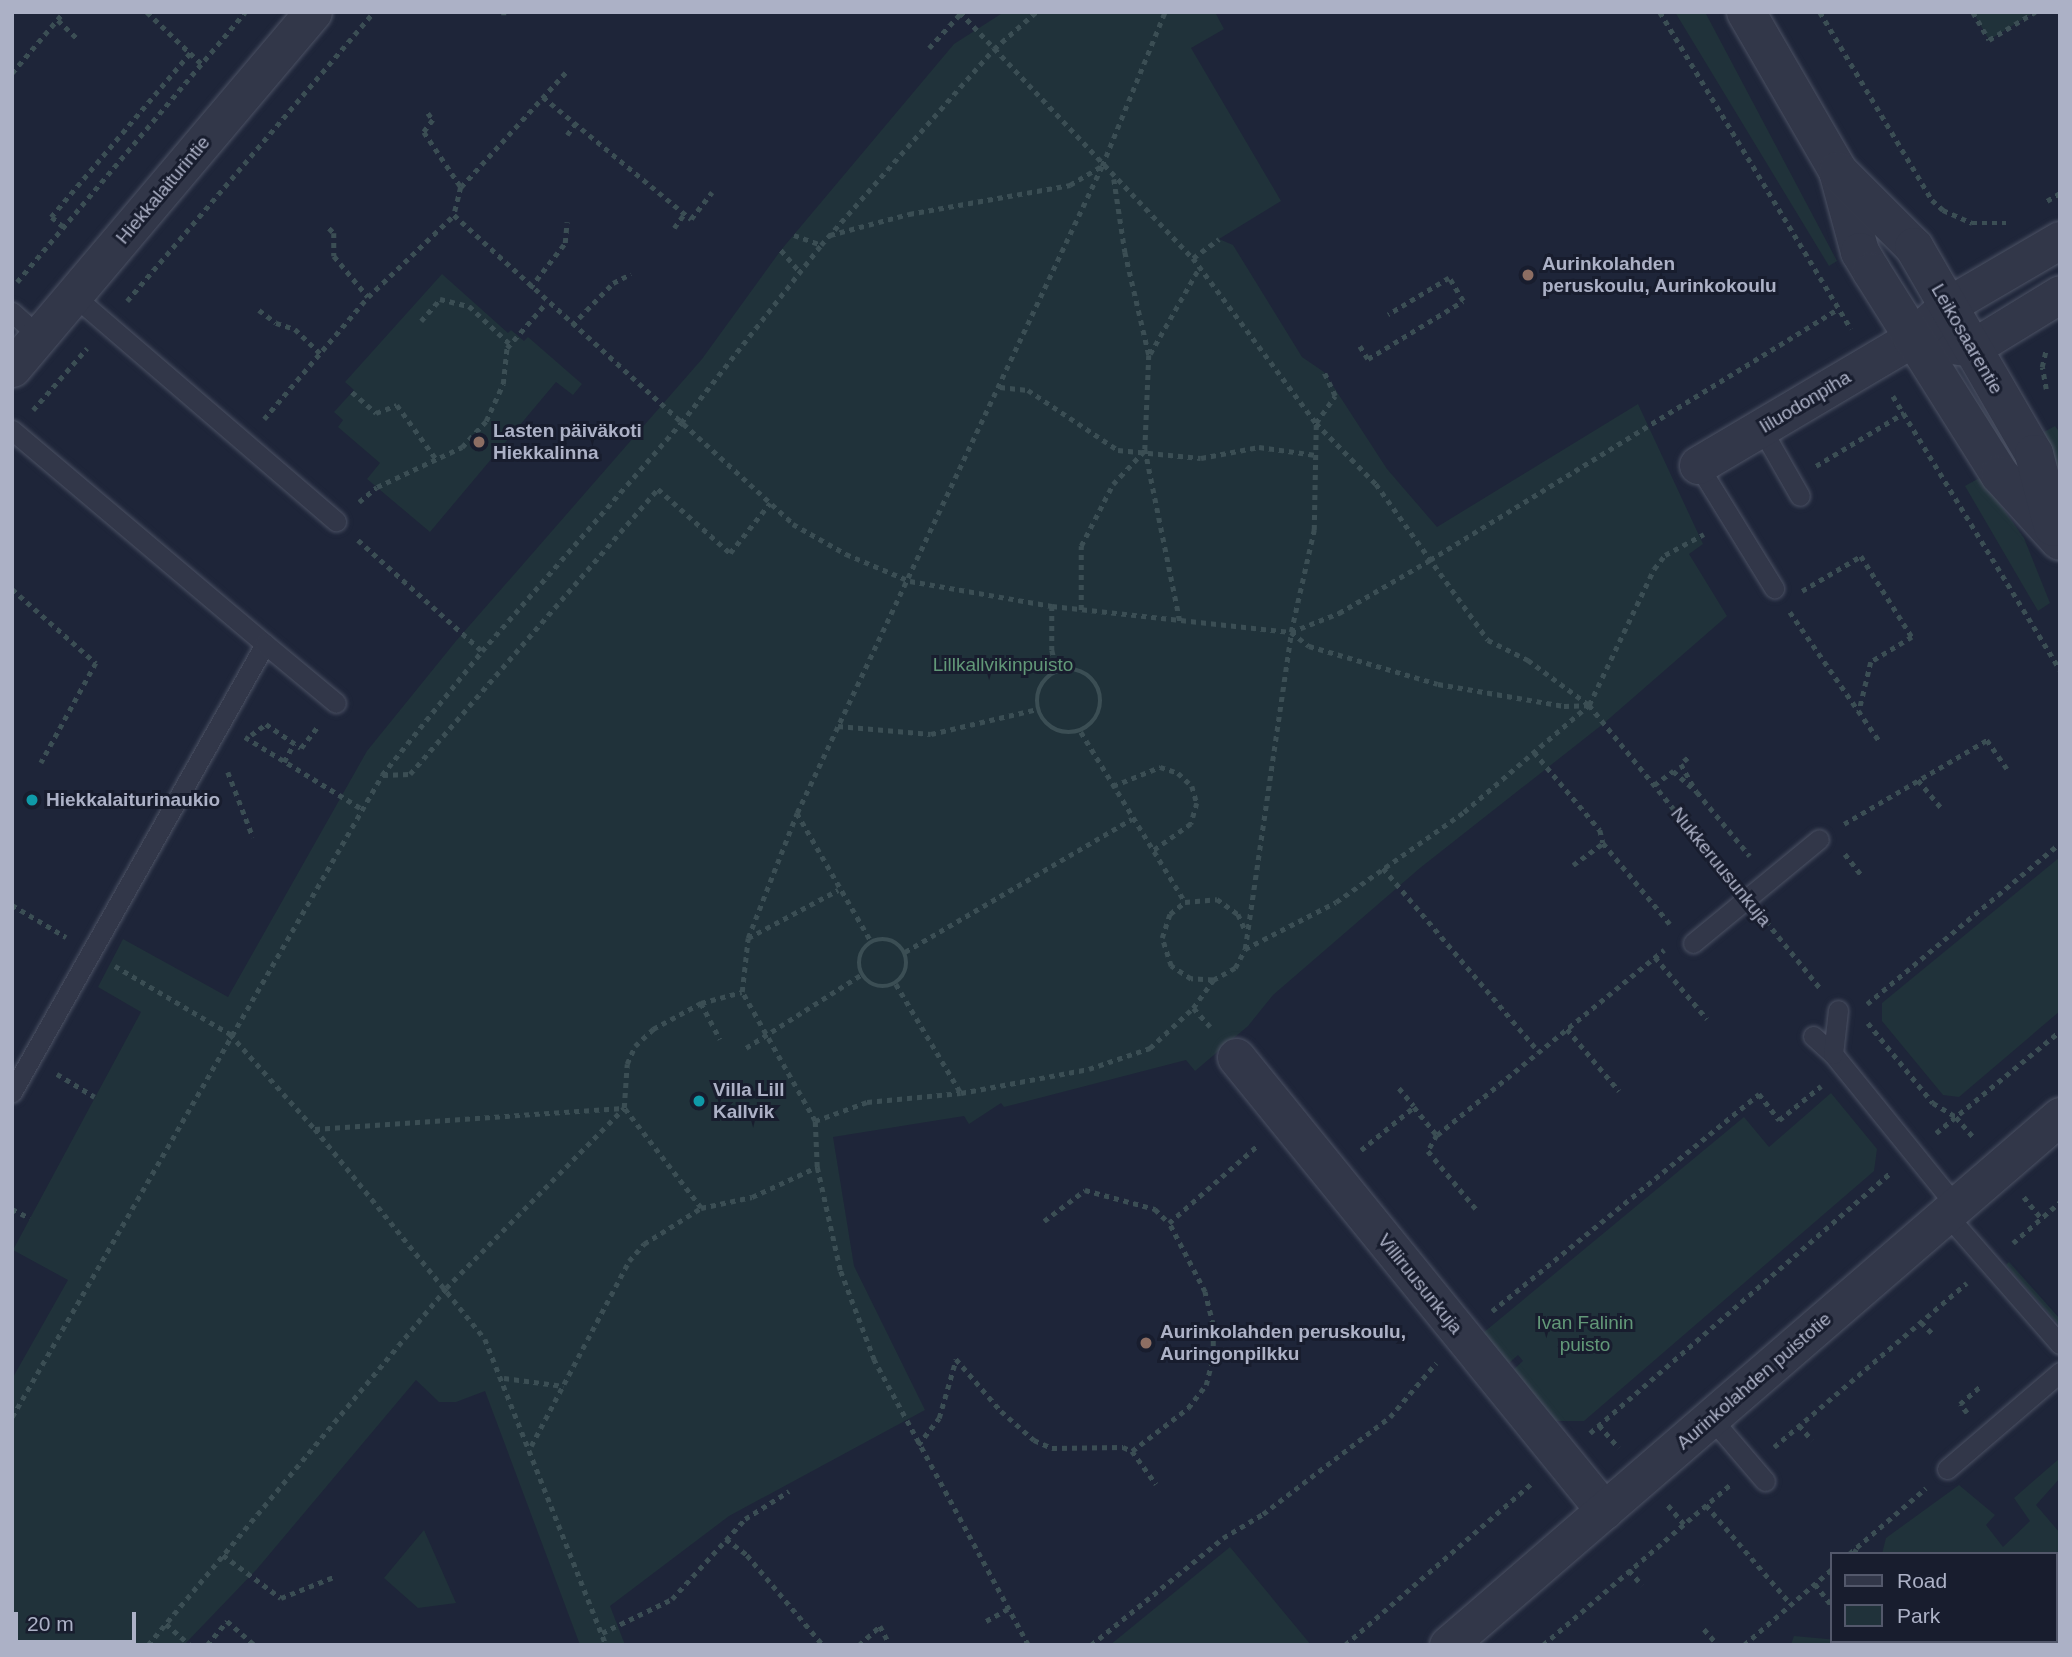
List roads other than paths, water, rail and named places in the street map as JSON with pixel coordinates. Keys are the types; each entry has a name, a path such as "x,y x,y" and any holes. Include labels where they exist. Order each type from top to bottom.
{"street":[{"name":"Hiekkalaiturintie","path":"12,368 313,12"},
{"name":"Leikosaarentie","path":"1746,12 1839,171 1860,252 1912,339 2000,475 2057,537"},
{"name":"Leikosaarentie","path":"1839,171 1900,229 1947,306 2034,454 2057,537"},
{"name":"Iiluodonpiha","path":"1698,465 1912,339 1947,306 2060,240"},
{"path":"1912,339 1972,348 2060,294"},
{"name":"Villiruusunkuja","path":"1236,1057 1604,1510"},
{"name":"Aurinkolahden puistotie","path":"1448,1645 2060,1116"}],"lane":[{"path":"74,295 106,325 246,440 336,521"},
{"path":"12,312 39,337"},
{"path":"1761,428 1800,496"},
{"path":"13,431 336,703"},
{"path":"1698,465 1779,595"},
{"path":"12,1093 265,643"},
{"path":"1687,940 1748,899 1819,839"},
{"path":"1833,1054 1838,1010"},
{"path":"1813,1037 1833,1054 1989,1264 2060,1344"},
{"path":"1947,1469 2060,1372"},
{"path":"1711,1418 1759,1473"}],"place":[{"name":"Aurinkolahden peruskoulu, Aurinkokoulu","path":"1528,275"},
{"name":"Lasten päiväkoti Hiekkalinna","path":"479,442"},
{"name":"Hiekkalaiturinaukio","path":"32,800"},
{"name":"Villa Lill Kallvik","path":"699,1101"},
{"name":"Aurinkolahden peruskoulu, Auringonpilkku","path":"1146,1343"}],"park label":[{"name":"Lillkallvikinpuisto","path":"1003,665"},
{"name":"Ivan Falinin puisto","path":"1585,1334"}]}
